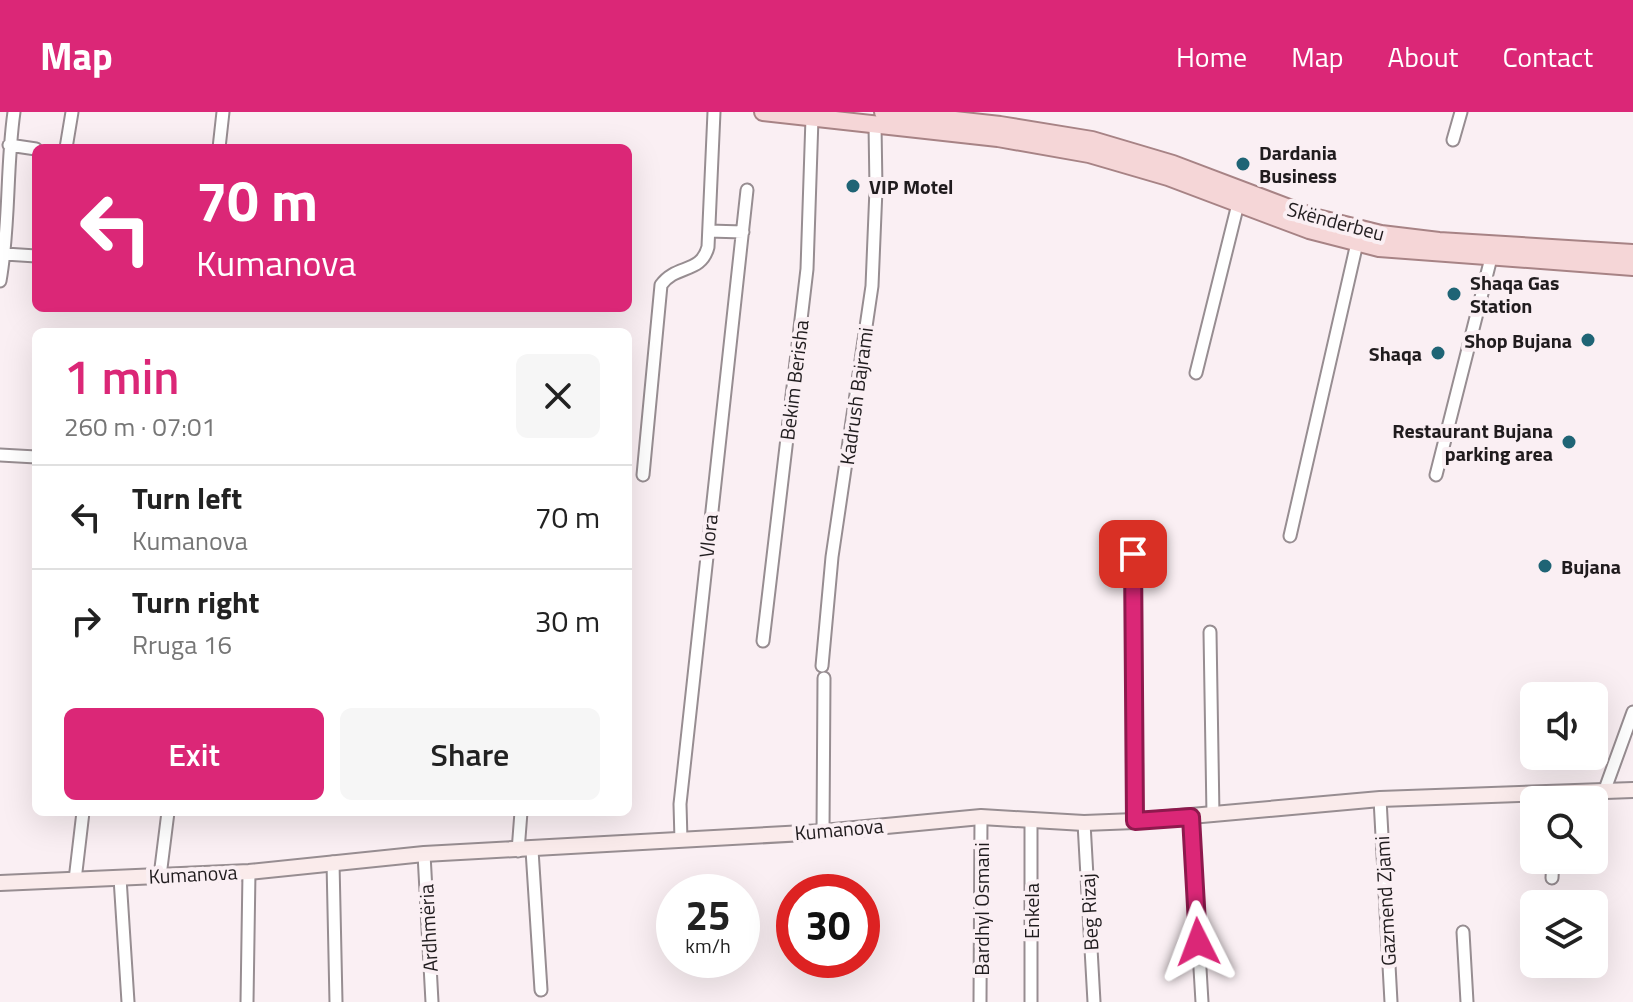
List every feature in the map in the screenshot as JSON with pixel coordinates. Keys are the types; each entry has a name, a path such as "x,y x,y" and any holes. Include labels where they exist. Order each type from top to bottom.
{"main road":[{"name":"Skënderbeu","path":"763,112 812,118 956,116 1092,140 1173,164 1313,217 1381,234 1439,241 1633,253"},
{"name":"Skënderbeu","path":"879,119 1089,154 1168,177 1309,230 1379,248 1633,267"},
{"name":"Kumanova","path":"1608,792 1633,790"},
{"name":"Kumanova","path":"0,883 249,872 424,854 823,832 981,817 1084,823 1191,817 1380,799 1520,797"}],"street":[{"path":"0,281 5,254 9,145 14,112"},
{"path":"67,144 72,112"},
{"path":"219,144 223,112"},
{"path":"643,475 661,285 668,275 696,266 705,259 714,112"},
{"path":"1453,140 1461,112"},
{"name":"Bekim Berisha","path":"763,641 807,269 812,118"},
{"name":"Kadrush Bajrami","path":"823,832 823,672 832,557 872,286 879,119"},
{"path":"9,145 32,148"},
{"name":"Vlora","path":"681,840 680,804 747,190"},
{"path":"1196,373 1238,204"},
{"path":"709,231 743,232"},
{"name":"Skënderbeu","path":"1290,536 1357,243"},
{"path":"5,254 32,256"},
{"path":"1436,475 1491,258"},
{"path":"0,455 32,457"},
{"path":"1133,554 1135,821"},
{"path":"1210,632 1213,815"},
{"path":"1606,786 1633,712"},
{"name":"Gazmend Zjami","path":"1380,799 1391,1002"},
{"path":"75,880 83,816"},
{"path":"160,876 168,816"},
{"path":"521,816 541,990"},
{"name":"Bardhyl Osmani","path":"980,1002 981,817"},
{"path":"1191,817 1202,1002"},
{"name":"Enkela","path":"1031,820 1031,1002"},
{"name":"Beg Rizaj","path":"1084,823 1094,1002"},
{"name":"Ardhmëria","path":"424,854 432,1002"},
{"path":"333,862 336,1002"},
{"path":"247,1002 249,872"},
{"path":"1552,874 1552,878"},
{"path":"120,878 128,1002"},
{"path":"1463,932 1467,1002"}],"place":[{"name":"Dardania Business","path":"1243,164"},
{"name":"VIP Motel","path":"853,186"},
{"name":"Shaqa Gas Station","path":"1454,294"},
{"name":"Shop Bujana","path":"1588,340"},
{"name":"Shaqa","path":"1438,353"},
{"name":"Restaurant Bujana parking area","path":"1569,442"},
{"name":"Bujana","path":"1545,566"}],"route":[{"path":"1133,554 1135,821 1191,817 1198,942"}]}
